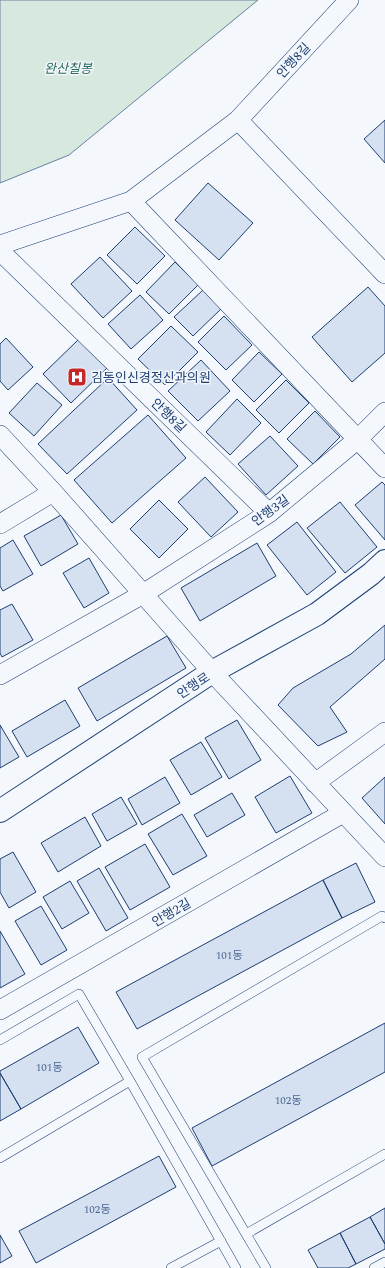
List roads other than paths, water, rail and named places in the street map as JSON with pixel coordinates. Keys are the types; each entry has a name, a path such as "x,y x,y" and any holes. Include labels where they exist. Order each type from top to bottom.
{"street":[{"name":"안행8길","path":"0,245 130,201 238,120 349,0"},
{"path":"238,120 385,274"},
{"path":"130,201 385,468"},
{"name":"안행8길","path":"0,251 269,513"},
{"name":"안행3길","path":"0,675 143,594 269,513 358,439 385,412"},
{"path":"0,435 53,492 212,672 385,857"},
{"path":"0,524 53,492"},
{"name":"안행로","path":"0,811 212,672 317,614 371,574 385,561"},
{"path":"315,783 385,732"},
{"name":"안행2길","path":"0,1010 343,813"}],"lane":[{"path":"266,1268 142,1057 382,916 385,918"},
{"path":"0,1040 79,994 236,1268"},
{"path":"0,1158 130,1081"},
{"path":"246,1234 385,1154"},
{"path":"170,1268 221,1241"},
{"path":"374,1268 385,1262"}],"place":[{"name":"김동인신경정신과의원","path":"77,377"}],"park label":[{"name":"완산칠봉","path":"68,68"}]}
